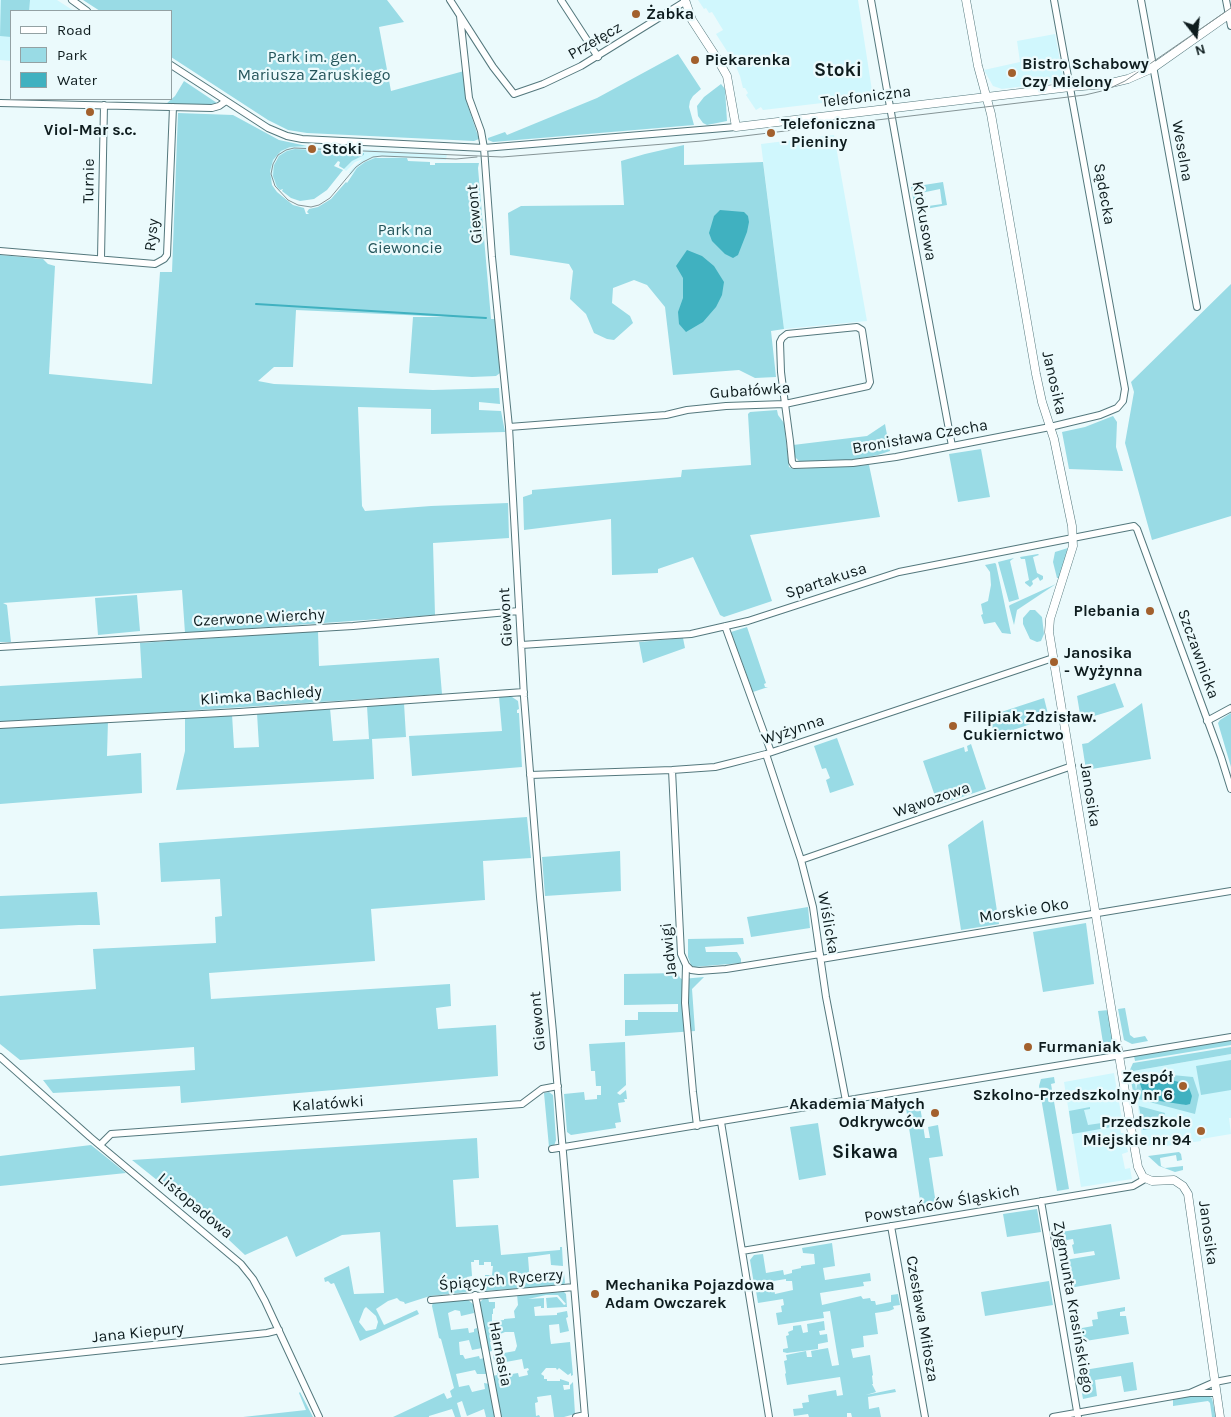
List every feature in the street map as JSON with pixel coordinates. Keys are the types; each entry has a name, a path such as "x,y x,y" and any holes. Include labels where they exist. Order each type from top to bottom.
{"street":[{"path":"72,0 86,10"},
{"path":"450,0 460,16"},
{"path":"561,0 598,56"},
{"path":"685,0 692,20 727,76 736,127"},
{"name":"Przełęcz","path":"460,16 493,67 514,94 548,82 598,56 685,0"},
{"name":"Krokusowa","path":"872,0 952,446"},
{"name":"Janosika","path":"966,0 978,66 991,114 1037,381 1056,448 1074,539 1049,627 1138,1167 1145,1179 1155,1181 1174,1180 1181,1184 1187,1192 1220,1417"},
{"name":"Sądecka","path":"1054,0 1126,394"},
{"name":"Weselna","path":"1141,0 1197,307"},
{"path":"1226,0 1231,26"},
{"name":"Telefoniczna","path":"484,148 736,127 1107,84 1128,79 1153,68 1230,14"},
{"name":"Giewont","path":"460,16 470,98 481,131 484,148 492,257 509,427 530,775 585,1416"},
{"path":"172,66 268,128 294,138 484,148"},
{"path":"0,103 215,108 226,101"},
{"name":"Turnie","path":"101,258 104,105"},
{"name":"Rysy","path":"0,251 155,264 161,262 167,256 173,107"},
{"name":"Gubałówka","path":"509,427 666,415 687,410 726,406 785,404 870,384 860,328 787,334 782,338 780,342 781,372 785,404"},
{"name":"Bronisława Czecha","path":"785,404 794,465 853,463 1050,427 1111,411 1121,404 1126,394"},
{"name":"Spartakusa","path":"521,645 691,634 748,621 898,572 1074,539 1130,525 1138,529"},
{"name":"Szczawnicka","path":"1138,529 1231,789"},
{"name":"Czerwone Wierchy","path":"0,647 353,626 519,610"},
{"name":"Wiślicka","path":"725,626 768,753 813,906 832,1036 846,1100"},
{"name":"Wyżynna","path":"530,775 672,770 715,766 768,753 1053,658"},
{"name":"Klimka Bachledy","path":"0,725 239,712 524,692"},
{"path":"1207,721 1231,708"},
{"name":"Wąwozowa","path":"801,860 1072,766"},
{"name":"Jadwigi","path":"672,770 681,954 686,966 686,1003 697,1126"},
{"name":"Morskie Oko","path":"686,966 692,970 699,971 726,970 1231,891"},
{"path":"552,1149 1231,1037"},
{"name":"Listopadowa","path":"0,1057 100,1145 241,1264 260,1292 319,1417"},
{"name":"Kalatówki","path":"100,1145 110,1134 522,1104 542,1089 558,1086"},
{"path":"721,1122 769,1417"},
{"name":"Powstańców Śląskich","path":"742,1252 1133,1186 1145,1179"},
{"name":"Zygmunta Krasińskiego","path":"1041,1201 1077,1415"},
{"name":"Czesława Miłosza","path":"892,1226 925,1417"},
{"name":"Śpiących Rycerzy","path":"431,1300 574,1287"},
{"name":"Harnasia","path":"475,1295 498,1417"},
{"name":"Jana Kiepury","path":"0,1361 266,1333 279,1330"},
{"path":"1053,1417 1077,1415 1190,1393 1215,1382 1231,1379"},
{"path":"1190,1393 1216,1393"},
{"path":"576,1417 585,1416"}],"shaded area":[{"path":"0,0 57,0 72,10 10,10 10,61 0,60"},
{"path":"698,0 858,0 873,97 763,110 761,107 756,110 746,95 748,93 743,88 734,62 716,34 723,30 712,12 709,13 706,8 704,9"},
{"path":"1055,34 1064,81 1002,89 993,86 984,70 1020,62 1017,41"},
{"path":"834,135 867,321 784,329 761,144"},
{"path":"290,147 351,149 351,152 291,150 277,158 274,165 274,180 279,191 271,179 270,167 273,160 281,151"},
{"path":"356,149 447,154 446,160 379,157 365,162 351,175 349,173 363,159 355,162 346,171 344,169 352,161 364,155 364,153 356,152"},
{"name":"Zespół Szkolno-Przedszkolny nr 6","path":"1231,1054 1231,1118 1229,1118 1231,1134 1201,1139 1201,1141 1159,1147 1159,1144 1143,1145 1133,1071"},
{"path":"1114,1073 1123,1125 1120,1126 1121,1133 1124,1133 1128,1152 1122,1154 1125,1169 1130,1168 1132,1179 1081,1187 1064,1082"}],"green space":[{"path":"1,0 30,0 29,10 10,10 10,37 0,36"},
{"name":"Park im. gen. Mariusza Zaruskiego","path":"83,0 387,0 404,22 379,27 391,91 464,71 466,100 479,139 474,141 307,133 288,130 268,120 172,58 172,10 98,10"},
{"path":"678,54 701,89 690,101 689,107 694,125 493,142 488,140 488,138 505,132 507,135 597,98"},
{"path":"184,81 217,103 215,105 166,104 175,96"},
{"path":"721,84 725,89 727,121 707,125 698,116 697,106 704,97"},
{"name":"Park na Giewoncie","path":"178,113 233,115 279,140 307,146 290,147 281,151 273,160 270,171 272,185 277,192 293,205 304,208 306,214 309,214 307,212 309,209 318,207 331,199 347,183 357,168 375,158 407,158 408,161 430,162 430,165 435,165 435,163 479,163 491,319 495,319 500,373 496,376 472,377 409,373 413,317 449,317 296,310 293,367 274,367 258,381 274,384 433,390 499,388 500,404 479,402 479,410 501,411 505,432 431,434 431,409 358,407 362,506 365,511 508,503 509,538 433,543 435,615 185,633 182,590 3,603 7,605 11,642 0,642 0,255 43,259 48,264 55,266 49,374 152,384 160,272 172,272"},
{"path":"684,145 684,165 763,162 784,329 771,331 776,377 755,378 739,370 673,375 665,307 647,285 634,280 613,288 612,303 630,316 633,323 614,340 607,339 594,333 586,314 570,299 573,271 569,264 510,255 508,213 521,206 624,205 621,161"},
{"path":"295,149 364,153 364,155 352,161 344,169 339,166 340,162 338,161 334,166 343,170 327,190 314,199 300,201 291,198 282,191 283,189 280,190 273,176 274,165 279,156"},
{"path":"943,182 947,205 915,211 915,208 942,204 940,189 921,193 921,197 925,197 926,201 914,203 911,187"},
{"path":"1231,284 1231,516 1152,540 1125,443 1134,392 1131,382"},
{"path":"777,410 784,423 789,467 793,469 869,465 880,517 750,535 772,601 724,617 720,615 693,557 658,569 658,573 612,575 611,519 524,530 523,497 532,494 532,490 681,477 682,470 751,465 748,414 750,412"},
{"path":"1113,416 1117,422 1116,447 1123,471 1069,469 1062,432 1085,427"},
{"path":"885,424 890,451 851,460 800,462 795,457 793,445 867,436"},
{"path":"981,449 990,497 958,502 949,454"},
{"path":"1068,548 1059,578 1057,578 1053,562 1055,552"},
{"path":"1038,554 1033,557 1037,573 1043,576 1043,579 1040,581 1038,577 1032,581 1033,584 1030,587 1025,583 1029,580 1025,559 1020,557"},
{"path":"1014,558 1010,561 1019,599 1009,602 998,562"},
{"path":"995,563 1011,634 1002,633 995,622 984,624 981,615 983,614 981,604 988,601 991,585 990,572 985,565"},
{"path":"1056,584 1017,610 1014,625 1010,605"},
{"path":"137,595 140,631 98,635 95,598"},
{"path":"1030,610 1035,610 1042,617 1044,634 1041,641 1037,642 1030,639 1023,624 1023,618"},
{"path":"747,627 766,683 764,684 765,687 768,687 753,692 731,632"},
{"path":"318,631 319,666 439,658 442,694 0,722 0,686 142,678 140,643"},
{"path":"683,638 685,648 643,663 639,642"},
{"path":"1115,683 1124,707 1081,720 1077,696"},
{"path":"499,697 512,697 518,701 519,709 517,713 519,713 522,767 412,776 409,736 502,731"},
{"path":"1044,698 1049,718 995,736 989,716"},
{"path":"404,703 406,737 372,739 374,779 176,790 185,751 185,717 232,714 234,748 259,747 257,713 330,708 333,741 369,739 367,706"},
{"path":"1142,703 1151,759 1086,770 1082,744 1088,743"},
{"path":"1231,713 1231,767 1218,723"},
{"path":"108,720 107,756 141,753 142,793 0,804 0,725"},
{"path":"837,738 854,785 830,793 826,780 830,778 826,768 822,769 814,746"},
{"path":"971,744 986,789 938,805 923,761 964,747 965,752 968,751 967,746"},
{"path":"527,817 531,858 483,861 485,900 371,909 375,961 209,973 211,999 450,984 451,1006 436,1008 438,1029 496,1025 498,1076 181,1103 180,1086 53,1093 43,1080 195,1070 194,1047 20,1060 0,1044 0,996 96,989 93,949 216,943 215,917 222,916 220,879 161,882 159,843"},
{"path":"983,820 999,924 961,930 948,845"},
{"path":"620,851 621,891 545,896 542,857"},
{"path":"97,892 100,925 0,929 0,896"},
{"path":"808,907 810,928 751,937 747,917"},
{"path":"1086,923 1094,984 1043,992 1033,932"},
{"path":"743,938 744,944 705,947 706,952 737,952 741,963 694,967 691,965 688,957 688,939"},
{"path":"678,973 682,979 704,977 692,989 695,1031 625,1036 625,1020 638,1020 638,1012 678,1012 678,1004 624,1005 624,974"},
{"path":"1125,1008 1130,1035 1134,1038 1145,1036 1148,1041 1132,1044 1124,1040 1118,1009"},
{"path":"1109,1010 1114,1042 1103,1044 1102,1048 1089,1050 1088,1045 1103,1043 1098,1011"},
{"path":"1231,1040 1231,1045 1135,1061 1134,1056"},
{"path":"625,1042 626,1085 617,1093 620,1095 626,1090 627,1099 624,1099 625,1102 618,1103 621,1122 615,1123 616,1128 571,1135 567,1132 564,1094 584,1092 585,1100 597,1099 597,1095 601,1095 601,1086 596,1086 595,1071 591,1071 589,1044"},
{"path":"1231,1047 1231,1054 1133,1071 1136,1090 1139,1077 1172,1075 1193,1077 1199,1095 1195,1114 1138,1099 1138,1102 1134,1103 1133,1096 1136,1095 1135,1091 1133,1091 1129,1072 1133,1063","holes":["1154,1079 1190,1093 1192,1096 1186,1105 1150,1096 1142,1090 1140,1084 1141,1082"]},
{"path":"1231,1060 1231,1090 1201,1095 1196,1066"},
{"path":"1054,1077 1055,1083 1051,1084 1069,1189 1057,1191 1039,1086 1041,1079"},
{"path":"549,1092 553,1095 556,1140 554,1146 549,1147 544,1093"},
{"path":"920,1106 925,1138 930,1138 928,1127 938,1125 943,1156 929,1158 937,1211 922,1213 906,1108"},
{"path":"1139,1106 1165,1113 1164,1117 1157,1122 1158,1128 1143,1130"},
{"path":"1090,1107 1090,1109 1084,1110 1088,1125 1122,1120 1123,1125 1072,1134 1069,1111"},
{"path":"818,1123 826,1175 799,1180 790,1127"},
{"path":"477,1138 479,1178 453,1180 456,1227 498,1225 501,1255 560,1250 560,1247 562,1247 563,1266 551,1265 550,1254 528,1257 530,1283 539,1282 539,1274 564,1273 565,1283 563,1285 484,1291 483,1278 485,1278 485,1275 492,1275 493,1266 491,1266 491,1262 484,1262 484,1265 479,1265 479,1260 474,1260 474,1262 471,1262 472,1276 467,1277 468,1292 430,1296 405,1304 397,1298 388,1301 376,1309 384,1325 417,1310 419,1314 360,1341 334,1283 325,1282 324,1278 349,1266 354,1294 384,1293 380,1232 342,1235 296,1257 287,1236 245,1255 213,1225 132,1160","holes":["366,1307 376,1316 378,1322 376,1329 366,1331 359,1322 364,1309"]},
{"path":"91,1145 126,1173 0,1186 0,1156"},
{"path":"1179,1152 1182,1160 1177,1161 1176,1155 1160,1158 1161,1166 1165,1168 1183,1166 1183,1170 1175,1172 1159,1166 1148,1156"},
{"path":"1037,1209 1041,1232 1007,1237 1003,1214"},
{"path":"1111,1224 1120,1279 1064,1289 1059,1261 1095,1255 1094,1251 1074,1254 1073,1239 1057,1244 1055,1233"},
{"path":"832,1243 835,1266 823,1268 825,1280 870,1273 871,1281 863,1282 864,1286 820,1293 822,1305 861,1296 863,1299 870,1298 871,1301 875,1301 876,1305 891,1302 891,1295 898,1294 900,1305 893,1306 894,1309 889,1311 875,1313 878,1334 863,1336 864,1347 851,1349 853,1358 870,1355 873,1375 872,1384 876,1392 866,1395 895,1389 896,1392 868,1397 869,1409 879,1407 881,1417 852,1417 851,1413 847,1413 847,1417 809,1417 808,1414 794,1416 793,1409 803,1408 802,1403 809,1402 808,1395 836,1390 837,1396 843,1395 840,1377 787,1385 785,1374 784,1361 787,1360 786,1355 806,1351 807,1357 812,1357 811,1351 828,1348 832,1366 839,1365 830,1311 823,1312 824,1318 778,1325 776,1313 782,1312 783,1299 758,1303 756,1291 774,1290 775,1294 793,1290 792,1281 786,1281 786,1279 754,1284 750,1260 754,1255 763,1254 766,1273 783,1270 784,1275 792,1273 792,1270 801,1268 801,1266 815,1264 814,1254 803,1253 802,1248"},
{"path":"1049,1281 1053,1305 985,1316 981,1292"},
{"path":"564,1292 566,1294 567,1307 547,1308 546,1298 557,1297 564,1305 566,1304 558,1295 546,1295 528,1299 544,1298 544,1308 541,1308 541,1306 534,1307 535,1316 557,1315 557,1313 567,1311 568,1317 566,1318 569,1331 560,1333 559,1324 549,1325 550,1338 551,1344 570,1342 573,1375 571,1376 571,1373 568,1375 559,1368 557,1370 556,1368 546,1368 541,1374 547,1381 560,1381 560,1379 569,1382 569,1385 563,1385 564,1390 570,1389 570,1385 573,1382 575,1414 554,1417 551,1395 537,1397 538,1402 535,1403 536,1416 539,1415 540,1417 500,1417 493,1376 497,1375 497,1372 505,1370 506,1375 518,1373 519,1377 528,1375 527,1371 529,1370 528,1368 524,1369 522,1359 506,1362 505,1357 494,1360 493,1355 515,1351 517,1346 514,1332 505,1332 498,1335 499,1340 490,1342 492,1351 488,1352 479,1303 488,1297 489,1302 495,1302 492,1321 504,1320 515,1318 514,1311 518,1305 517,1294"},
{"path":"467,1299 473,1304 474,1313 461,1316 460,1311 455,1310 448,1313 451,1330 468,1328 469,1333 474,1332 474,1329 477,1328 482,1348 472,1350 469,1340 459,1342 460,1355 463,1355 465,1359 479,1356 480,1359 484,1358 489,1374 477,1374 475,1370 456,1374 459,1387 469,1385 472,1392 485,1389 484,1383 490,1384 496,1417 486,1417 484,1409 467,1416 462,1401 457,1403 461,1417 455,1417 452,1409 429,1417 393,1417 444,1393 447,1399 452,1397 450,1391 454,1388 441,1339 439,1338 432,1306 433,1302"},
{"path":"1125,1307 1125,1311 1120,1312 1120,1316 1126,1316 1129,1334 1073,1343 1071,1330 1093,1326 1092,1320 1098,1319 1097,1312"},
{"path":"824,1321 825,1330 819,1331 820,1335 827,1334 828,1342 818,1344 818,1349 783,1352 783,1349 788,1348 786,1336 789,1335 788,1332 793,1330 793,1326 801,1325 803,1333 808,1332 807,1324"},
{"path":"1133,1362 1137,1390 1124,1392 1121,1376 1095,1380 1097,1396 1083,1399 1078,1371"},
{"path":"300,1392 313,1417 243,1417 306,1410"},
{"path":"1191,1396 1208,1396 1212,1398 1216,1417 1212,1417 1208,1401 1173,1406 1173,1400"}],"water":[{"path":"720,210 744,212 748,216 747,232 738,255 733,258 725,254 712,241 709,233 714,216"},
{"path":"687,250 702,256 714,266 724,282 722,295 716,307 703,322 686,332 679,324 678,312 683,298 683,278 676,266"},
{"path":"1167,1079 1183,1083 1189,1088 1192,1096 1190,1104 1160,1101 1142,1090 1141,1082"}],"waterway":[{"path":"256,304 486,318"}],"tram line":[{"path":"477,157 456,159 373,157 356,167 330,198 319,205 311,207 298,205 288,200 275,186 271,174 273,164 278,155 294,148 502,157 702,141 1085,95 1106,90 1125,81 1231,8"}],"place":[{"name":"Żabka","path":"636,14"},
{"name":"Piekarenka","path":"695,60"},
{"name":"Bistro Schabowy Czy Mielony","path":"1012,73"},
{"name":"Viol-Mar s.c.","path":"90,112"},
{"name":"Telefoniczna - Pieniny","path":"771,133"},
{"name":"Stoki","path":"312,149"},
{"name":"Plebania","path":"1150,611"},
{"name":"Janosika - Wyżynna","path":"1054,662"},
{"name":"Filipiak Zdzisław. Cukiernictwo","path":"953,726"},
{"name":"Furmaniak","path":"1028,1047"},
{"name":"Zespół Szkolno-Przedszkolny nr 6","path":"1183,1086"},
{"name":"Akademia Małych Odkrywców","path":"935,1113"},
{"name":"Przedszkole Miejskie nr 94","path":"1201,1131"},
{"name":"Mechanika Pojazdowa Adam Owczarek","path":"595,1294"}],"district":[{"name":"Stoki","path":"838,71"},
{"name":"Sikawa","path":"865,1153"}]}
